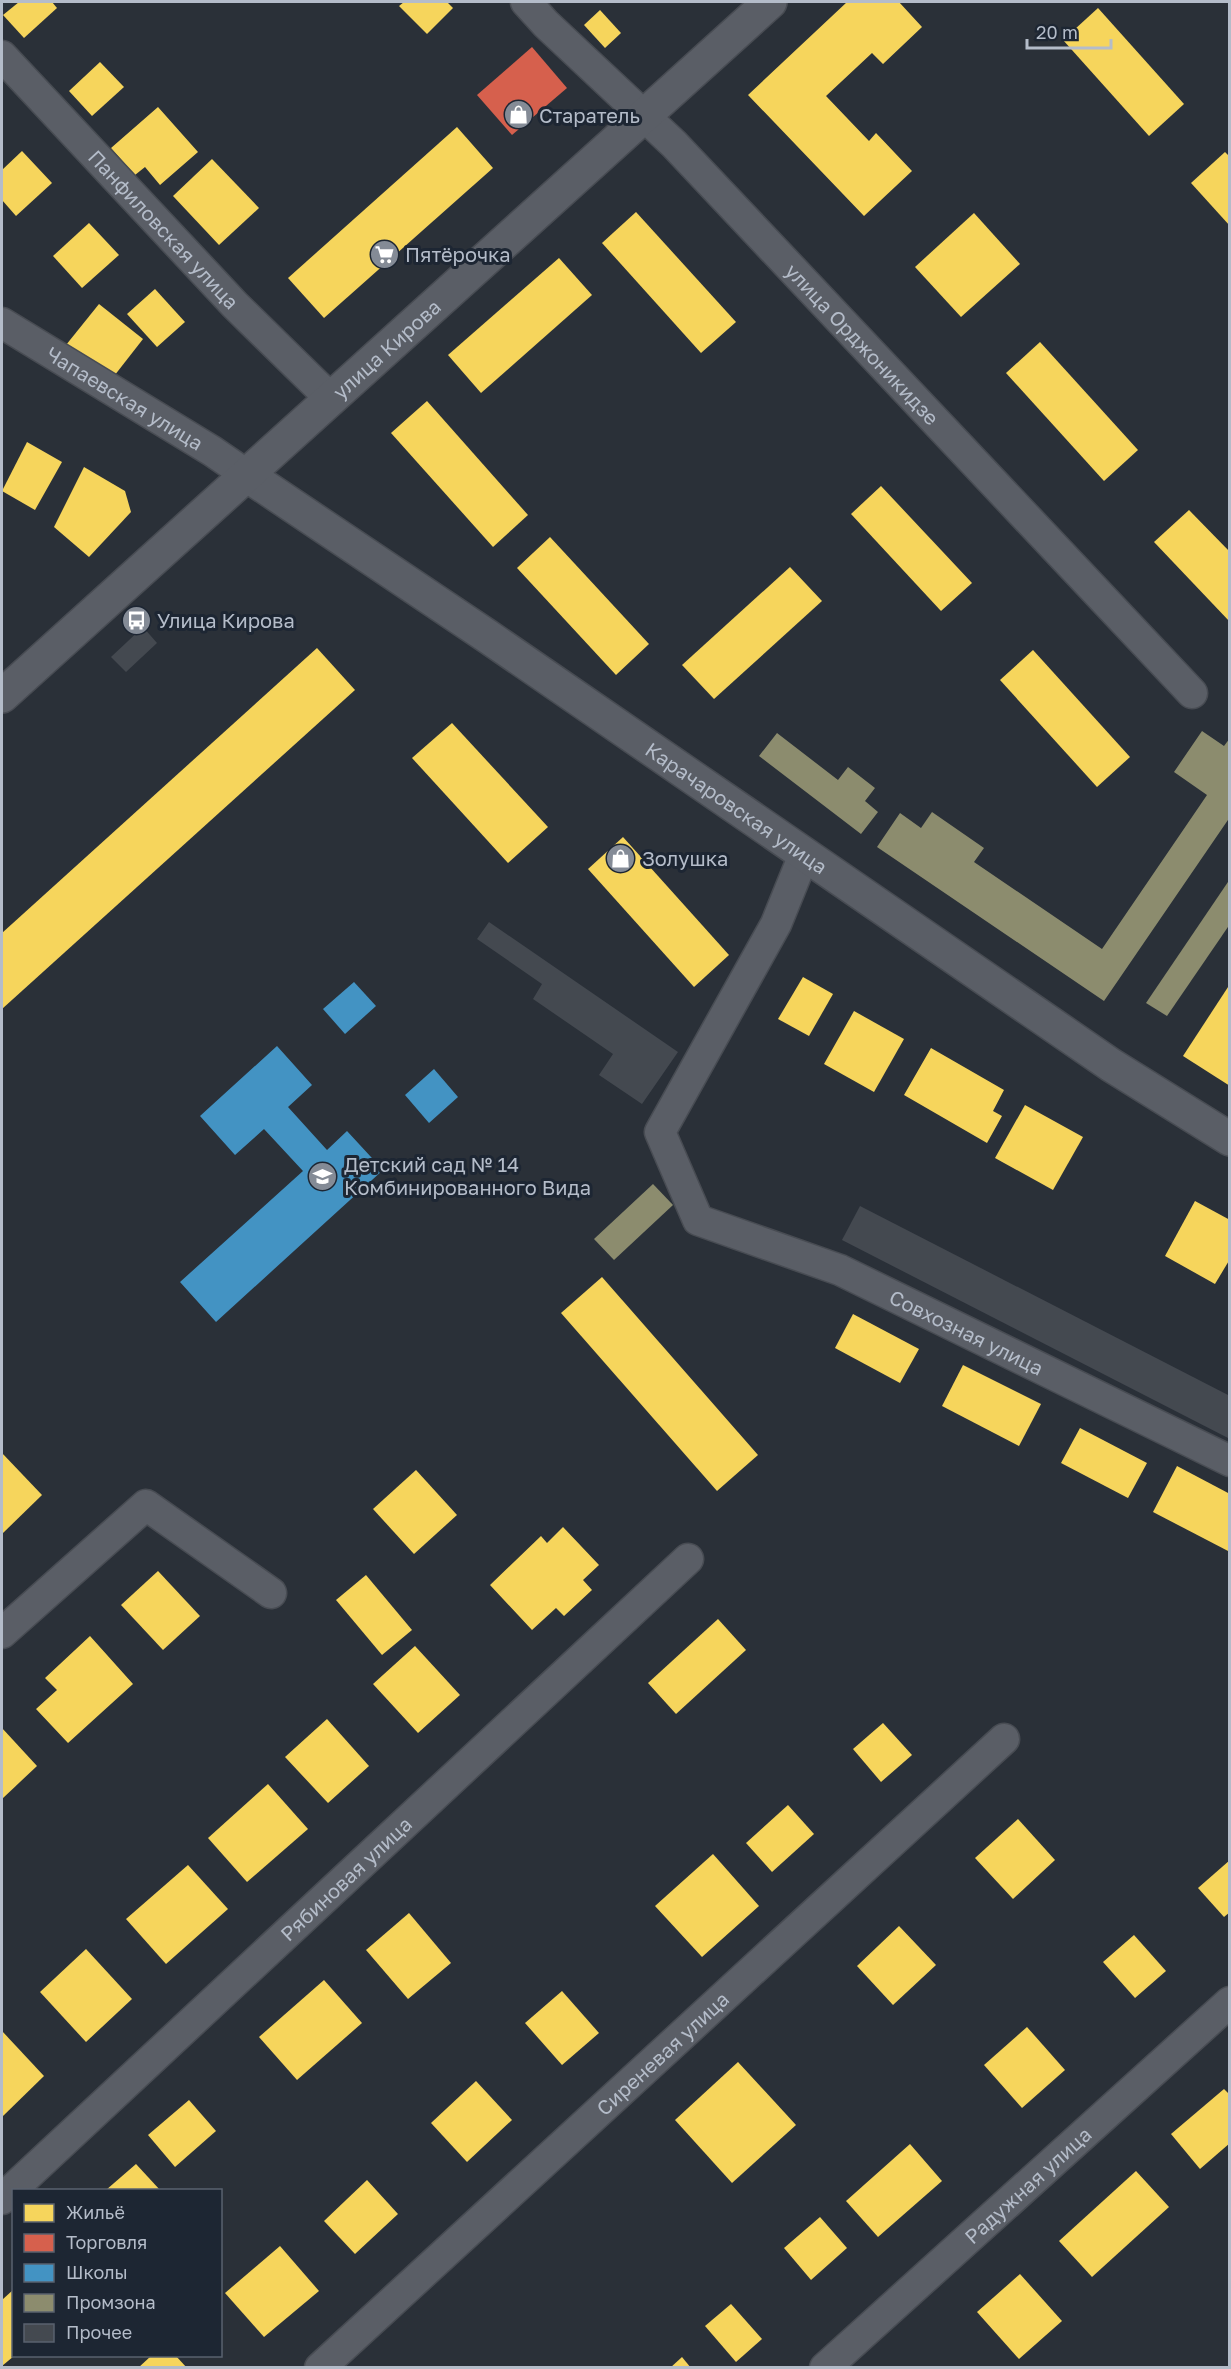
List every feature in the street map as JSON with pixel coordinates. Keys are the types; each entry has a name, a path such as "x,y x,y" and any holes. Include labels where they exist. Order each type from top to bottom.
{"street":[{"name":"улица Орджоникидзе","path":"526,2 699,169 1192,693"},
{"name":"улица Кирова","path":"2,696 770,2"},
{"name":"Панфиловская улица","path":"2,56 235,304 331,399"},
{"name":"Чапаевская улица","path":"2,323 212,451 247,475"},
{"name":"Карачаровская улица","path":"247,475 487,636 1111,1065 1230,1139"},
{"name":"Совхозная улица","path":"804,855 776,924 660,1132 698,1220 840,1270 1230,1461"},
{"path":"2,1633 146,1505 272,1593"},
{"name":"Рябиновая улица","path":"13,2189 688,1559"},
{"name":"Сиреневая улица","path":"320,2367 1005,1739"},
{"name":"Радужная улица","path":"825,2367 1230,2002"}],"building: Жильё":[{"path":"19,2 52,2 57,8 24,38 3,15"},
{"path":"404,2 447,2 453,8 427,34 399,6"},
{"path":"847,2 899,2 922,27 883,64 872,53 826,96 869,141 876,133 912,171 864,216 748,95"},
{"path":"1098,8 1184,104 1149,136 1063,40"},
{"path":"600,10 621,33 605,48 584,25"},
{"path":"100,62 124,87 92,116 69,91"},
{"path":"158,107 198,152 160,185 145,167 135,175 111,148"},
{"path":"457,127 493,168 324,318 288,278"},
{"path":"22,151 52,183 16,216 2,200 2,170"},
{"path":"1225,152 1230,157 1230,226 1191,183"},
{"path":"212,159 259,208 219,245 173,196"},
{"path":"636,212 736,322 701,353 602,243"},
{"path":"974,213 1020,264 961,317 915,267"},
{"path":"89,223 119,255 82,288 53,256"},
{"path":"559,258 592,295 481,393 448,355"},
{"path":"155,289 185,322 157,347 127,314"},
{"path":"99,304 143,339 111,380 66,345"},
{"path":"1040,342 1138,450 1104,481 1006,373"},
{"path":"427,401 528,515 493,547 391,433"},
{"path":"27,442 62,462 35,510 2,491"},
{"path":"84,467 125,491 131,512 89,557 54,527"},
{"path":"881,486 972,583 941,611 851,514"},
{"path":"1189,510 1230,552 1230,622 1154,542"},
{"path":"550,537 649,644 616,675 517,568"},
{"path":"790,567 822,601 714,699 682,665"},
{"path":"317,648 355,690 2,1009 2,933"},
{"path":"1033,650 1130,757 1097,787 1000,680"},
{"path":"452,723 548,827 508,863 412,758"},
{"path":"623,837 729,955 694,987 588,869"},
{"path":"803,977 833,994 809,1036 778,1019"},
{"path":"1230,984 1230,1086 1183,1056"},
{"path":"854,1011 904,1039 874,1092 824,1064"},
{"path":"931,1048 1004,1090 993,1111 1002,1116 987,1143 904,1095"},
{"path":"1025,1105 1083,1137 1053,1190 995,1158"},
{"path":"1195,1201 1230,1220 1230,1259 1215,1284 1165,1256"},
{"path":"602,1277 758,1455 717,1491 561,1313"},
{"path":"853,1314 919,1349 900,1383 835,1348"},
{"path":"963,1365 1041,1404 1019,1446 942,1406"},
{"path":"1080,1428 1147,1463 1128,1498 1061,1463"},
{"path":"2,1453 42,1495 2,1534"},
{"path":"1177,1466 1230,1494 1230,1552 1153,1512"},
{"path":"416,1470 457,1515 414,1554 373,1509"},
{"path":"563,1527 599,1565 583,1580 592,1590 564,1616 556,1608 532,1630 490,1585 541,1536 547,1543"},
{"path":"158,1571 200,1616 163,1650 121,1605"},
{"path":"366,1575 412,1630 382,1655 336,1600"},
{"path":"718,1619 746,1650 676,1714 648,1683"},
{"path":"90,1636 133,1684 68,1743 36,1709 57,1690 45,1678"},
{"path":"415,1646 460,1695 418,1733 373,1684"},
{"path":"327,1719 369,1766 328,1803 285,1757"},
{"path":"883,1723 912,1755 881,1782 853,1749"},
{"path":"2,1728 37,1766 2,1799"},
{"path":"268,1784 308,1829 247,1882 208,1838"},
{"path":"788,1805 814,1834 772,1872 746,1843"},
{"path":"1018,1819 1055,1860 1013,1899 975,1858"},
{"path":"713,1854 759,1906 702,1957 655,1906"},
{"path":"1230,1860 1230,1912 1224,1917 1198,1888"},
{"path":"188,1865 228,1909 166,1964 126,1919"},
{"path":"409,1913 451,1963 408,1999 366,1950"},
{"path":"899,1926 936,1965 893,2005 857,1966"},
{"path":"1134,1935 1166,1971 1135,1998 1103,1962"},
{"path":"86,1949 132,1999 86,2042 40,1992"},
{"path":"324,1980 362,2023 297,2080 259,2037"},
{"path":"562,1991 599,2033 562,2065 525,2023"},
{"path":"1027,2027 1065,2070 1022,2108 984,2065"},
{"path":"2,2031 44,2076 2,2117"},
{"path":"738,2062 796,2125 732,2183 675,2120"},
{"path":"476,2081 512,2120 467,2162 431,2123"},
{"path":"1224,2089 1230,2095 1230,2143 1200,2169 1171,2134"},
{"path":"189,2100 216,2131 175,2167 148,2135"},
{"path":"910,2144 942,2181 878,2237 846,2201"},
{"path":"136,2164 159,2189 107,2189"},
{"path":"1136,2171 1169,2207 1092,2277 1059,2241"},
{"path":"367,2180 398,2214 355,2254 324,2221"},
{"path":"820,2217 847,2248 811,2280 784,2248"},
{"path":"280,2246 319,2291 264,2337 225,2293"},
{"path":"1020,2274 1062,2321 1019,2359 977,2312"},
{"path":"12,2291 13,2357 2,2366 2,2300"},
{"path":"731,2304 762,2339 736,2362 705,2326"},
{"path":"150,2357 177,2357 187,2368 138,2368"},
{"path":"682,2357 691,2368 670,2368"}],"building: Торговля":[{"path":"532,47 567,88 512,135 477,95"}],"building: Школы":[{"path":"354,982 376,1006 345,1034 323,1009"},
{"path":"277,1046 312,1085 288,1107 327,1150 347,1131 383,1170 216,1322 180,1282 303,1171 264,1129 235,1155 200,1116"},
{"path":"434,1069 458,1097 429,1123 405,1095"}],"building: Промзона":[{"path":"1202,731 1224,746 1230,738 1230,817 1104,1001 877,847 900,813 921,828 932,812 984,848 974,862 1102,949 1207,795 1174,772"},
{"path":"777,733 838,780 848,767 875,788 865,801 878,812 861,834 759,756"},
{"path":"1230,879 1230,924 1167,1016 1146,1003"},
{"path":"653,1184 673,1205 614,1260 594,1239"}],"building: Прочее":[{"path":"143,627 157,643 126,672 111,657"},
{"path":"489,922 678,1052 642,1104 599,1075 613,1054 533,999 542,984 477,939"},
{"path":"860,1206 1230,1396 1230,1439 842,1240"}],"place":[{"name":"Старатель","path":"518,115"},
{"name":"Пятёрочка","path":"384,254"},
{"name":"Улица Кирова","path":"136,620"},
{"name":"Золушка","path":"621,858"},
{"name":"Детский сад № 14 Комбинированного Вида","path":"323,1176"}]}
